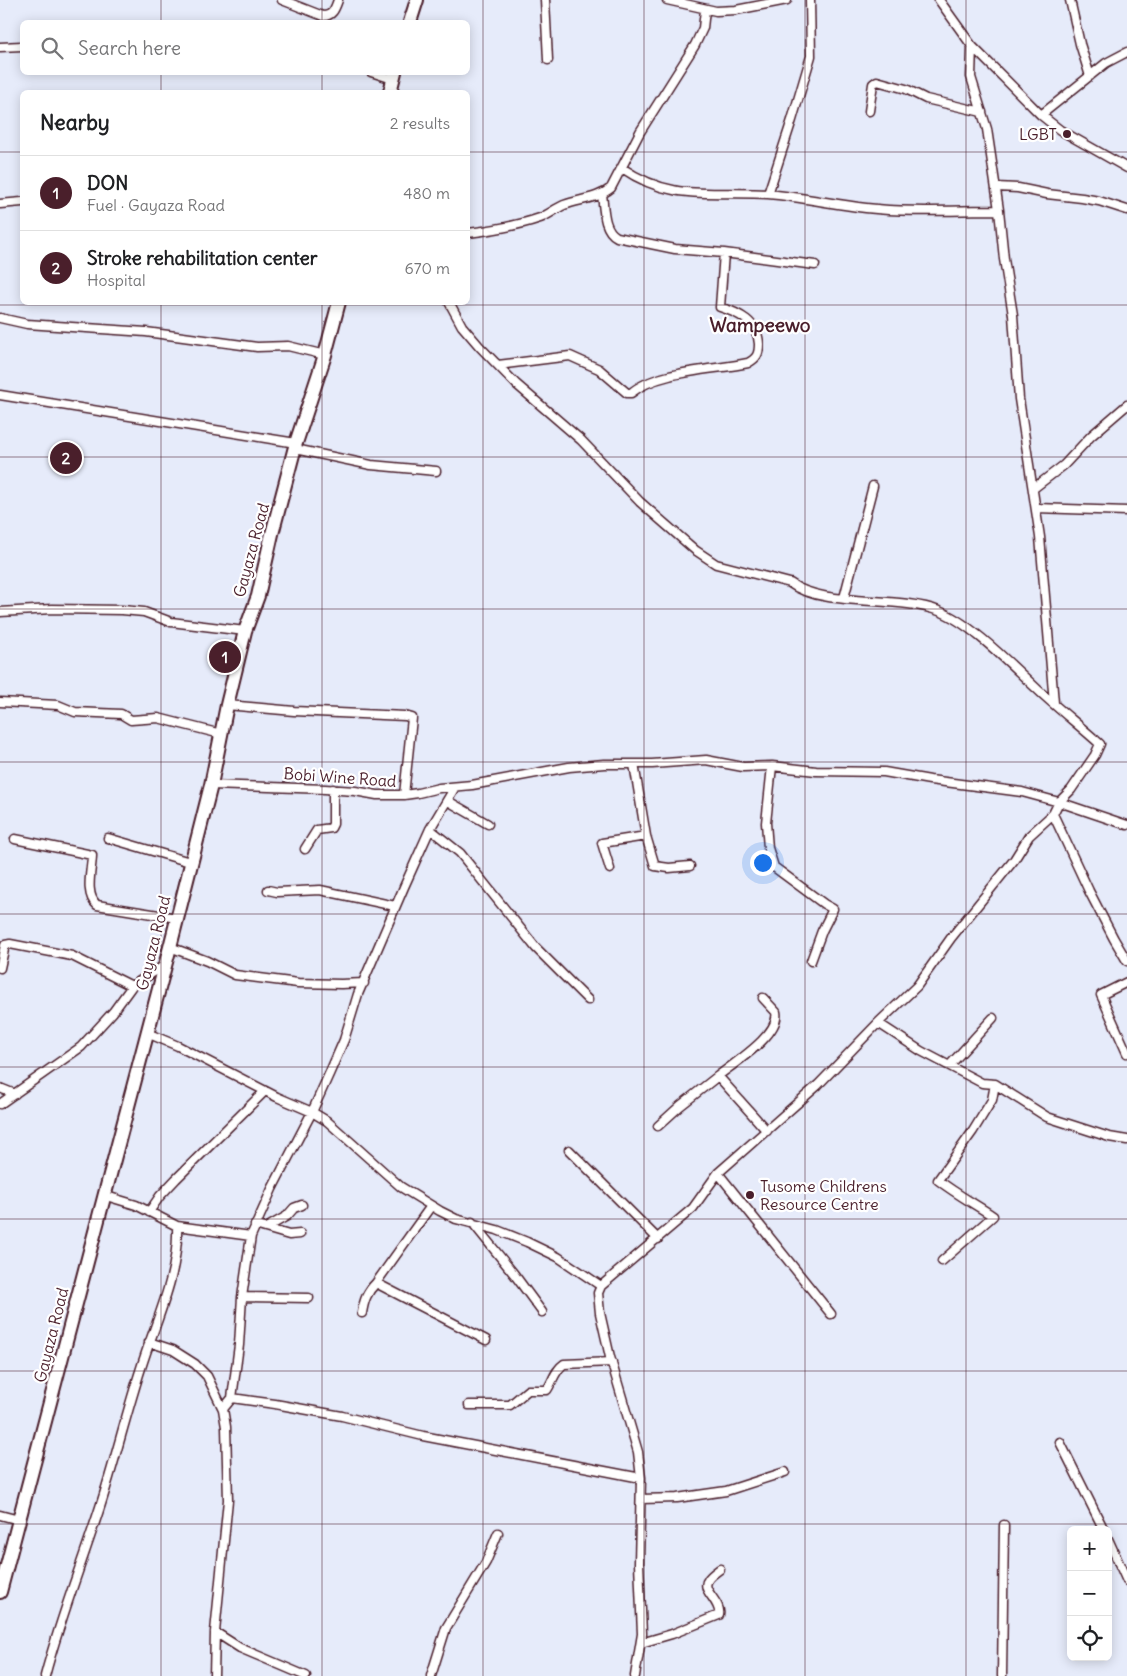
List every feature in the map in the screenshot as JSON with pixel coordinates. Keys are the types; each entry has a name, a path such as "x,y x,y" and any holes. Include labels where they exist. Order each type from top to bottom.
{"main road":[{"path":"411,20 416,0"},
{"path":"390,90 394,76"},
{"name":"Gayaza Road","path":"0,1592 170,947 211,785 220,734 245,631 258,596 272,534 296,446 325,355 338,305"}],"street":[{"path":"282,0 323,16 328,16 338,0"},
{"path":"545,0 548,60"},
{"path":"667,0 705,10 726,11 767,2 787,0"},
{"path":"768,194 811,56 810,0"},
{"path":"939,0 972,46 1041,115 1068,135 1127,168"},
{"path":"1070,0 1080,44 1090,76"},
{"path":"470,233 488,231 542,218 564,205 605,193 611,188 640,132 695,46 703,28 705,10"},
{"path":"0,47 20,46"},
{"path":"972,46 971,77 987,129 1013,315 1018,399 1034,488 1054,703"},
{"path":"1041,115 1106,63 1127,52"},
{"path":"869,111 873,84 877,81 906,90 926,99 982,112"},
{"path":"622,168 645,182 680,192 768,194 879,209 999,210"},
{"path":"996,187 1018,188 1082,198 1127,210"},
{"path":"602,194 607,226 610,232 617,237 674,249 724,253 815,265"},
{"path":"0,204 20,202"},
{"path":"498,365 570,356 599,369 627,393 631,394 641,386 661,378 748,363 755,359 759,352 759,336 757,331 741,314 720,307 724,253"},
{"path":"451,305 462,326 480,347 533,400 581,440 640,502 695,550 716,564 790,583 798,589 810,593 926,607 945,614 987,643 1100,744 1071,790 1059,802 1053,814 1029,836 1014,860 999,876 967,920 951,938 917,986 818,1084 718,1173 693,1208 601,1286 598,1294 600,1313 638,1452 641,1478 639,1563 642,1634 634,1676"},
{"path":"0,318 28,324 146,332 257,347 288,346 325,355"},
{"path":"0,395 296,446 371,465 436,471"},
{"path":"1034,488 1064,465 1091,436 1127,405"},
{"path":"844,598 873,486"},
{"path":"1036,508 1127,511"},
{"path":"0,612 52,608 122,610 144,612 171,622 245,631"},
{"path":"0,702 58,705 75,712 121,714 131,720 158,718 220,734"},
{"path":"227,705 294,711 405,716 412,718 404,795"},
{"name":"Bobi Wine Road","path":"211,785 355,790 377,795 404,795 569,767 706,760 743,767 772,766 816,771 884,772 1022,792 1059,802 1127,825"},
{"path":"634,764 646,836 655,866 669,868 690,866"},
{"path":"772,766 766,823 768,848 774,867 824,904 834,909 822,931 811,962"},
{"path":"223,1408 232,1398 239,1345 242,1297 251,1236 255,1225 312,1112 344,1040 358,994 430,829 455,787"},
{"path":"306,850 317,830 331,828 333,824 334,789"},
{"path":"448,801 488,824"},
{"path":"1053,814 1089,891 1127,961"},
{"path":"430,829 460,853 536,948 588,1000"},
{"path":"610,869 602,843 646,836"},
{"path":"108,838 190,862"},
{"path":"15,839 92,854 91,898 96,906 177,918"},
{"path":"268,890 277,892 320,890 395,906"},
{"path":"0,968 5,945 10,944 72,956 132,986"},
{"path":"170,947 207,961 235,975 298,983 364,983"},
{"path":"0,1104 81,1047 113,1012 132,986 165,965"},
{"path":"1127,982 1101,995 1127,1053"},
{"path":"658,1126 759,1043 776,1025 776,1012 763,998"},
{"path":"950,1065 993,1018"},
{"path":"878,1023 921,1051 982,1083 995,1084 1047,1117 1127,1140"},
{"path":"147,1033 178,1046 265,1091 327,1120 401,1188 432,1206 456,1219 472,1222 527,1242 558,1257 601,1286"},
{"path":"718,1076 767,1131"},
{"path":"942,1261 993,1216 958,1195 938,1180 973,1131 992,1100 995,1084"},
{"path":"0,1088 15,1094"},
{"path":"150,1212 160,1196 176,1179 265,1091"},
{"path":"569,1150 658,1239"},
{"path":"718,1173 831,1314"},
{"path":"103,1196 136,1205 177,1226 251,1236"},
{"path":"266,1228 287,1216 294,1208 302,1205"},
{"path":"362,1313 368,1291 376,1283 432,1206"},
{"path":"472,1222 542,1312"},
{"path":"255,1225 289,1235 300,1234"},
{"path":"45,1676 103,1498 149,1342 172,1275 178,1239 177,1226"},
{"path":"376,1283 486,1340"},
{"path":"242,1297 309,1298"},
{"path":"149,1342 173,1350 195,1364 207,1376 223,1408 226,1426 228,1500 215,1632 214,1676"},
{"path":"469,1405 510,1404 528,1390 547,1390 554,1381 558,1368 564,1364 612,1362"},
{"path":"232,1398 342,1416 423,1436 641,1478"},
{"path":"1060,1442 1102,1526"},
{"path":"641,1499 677,1498 726,1491 785,1472"},
{"path":"0,1515 19,1520"},
{"path":"1002,1676 1004,1525"},
{"path":"431,1676 446,1628 486,1562 498,1533"},
{"path":"1112,1548 1127,1582"},
{"path":"641,1643 672,1634 719,1615 721,1610 707,1590 706,1584 707,1580 720,1569"},
{"path":"215,1632 240,1648 306,1676"}],"place":[{"name":"LGBT","path":"1067,134"},
{"name":"Stroke rehabilitation center","path":"66,458"},
{"name":"DON","path":"225,657"},
{"name":"Tusome Childrens Resource Centre","path":"750,1195"}],"district":[{"name":"Wampeewo","path":"760,325"}]}
